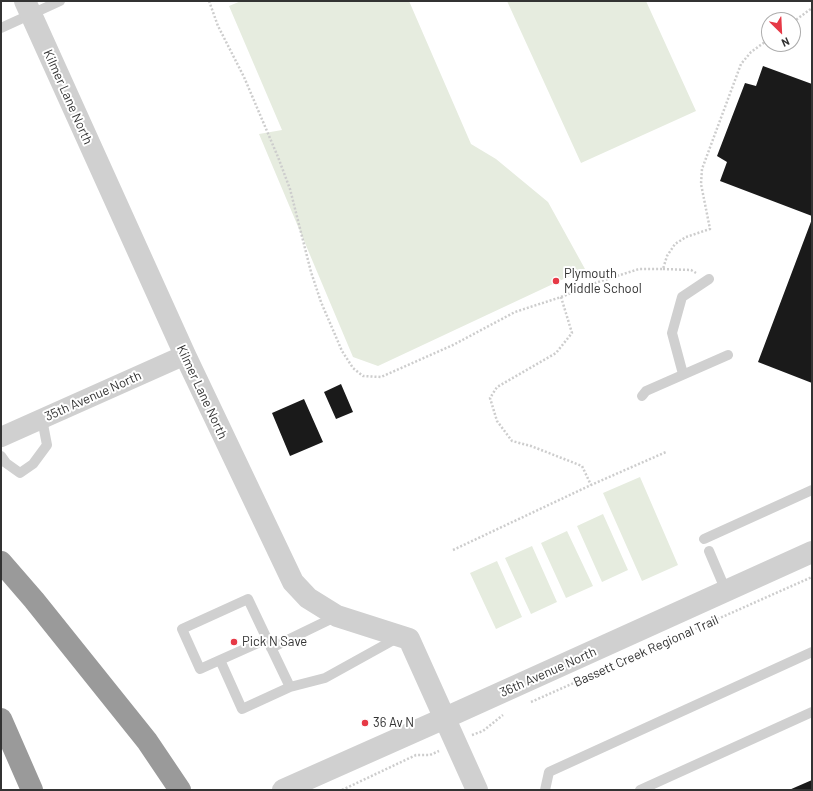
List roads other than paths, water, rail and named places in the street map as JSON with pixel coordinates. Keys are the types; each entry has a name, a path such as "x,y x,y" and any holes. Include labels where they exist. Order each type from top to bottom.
{"highway":[{"path":"1,562 39,606 147,741 180,790"},
{"path":"1,719 32,790"}],"street":[{"name":"Kilmer Lane North","path":"28,8 185,356 293,582 308,598 337,616 409,639 477,790"},
{"name":"35th Avenue North","path":"1,437 185,356"},
{"name":"36th Avenue North","path":"283,790 812,552"}],"lane":[{"path":"1,28 28,8 60,1"},
{"path":"683,374 672,333 682,297 709,279"},
{"path":"642,396 646,391 728,355"},
{"path":"1,456 6,464 20,473 33,464 47,445 42,419"},
{"path":"704,539 812,490"},
{"path":"709,552 726,591"},
{"path":"290,687 274,664 269,643 248,599 182,629 200,669 220,660 269,643 337,616"},
{"path":"220,660 234,681 242,709 290,687 325,678 399,636"},
{"path":"545,790 549,772 812,652"},
{"path":"640,790 812,712"}],"place":[{"name":"Plymouth Middle School","path":"556,281"},
{"name":"Pick N Save","path":"234,642"},
{"name":"36 Av N","path":"365,723"}]}
